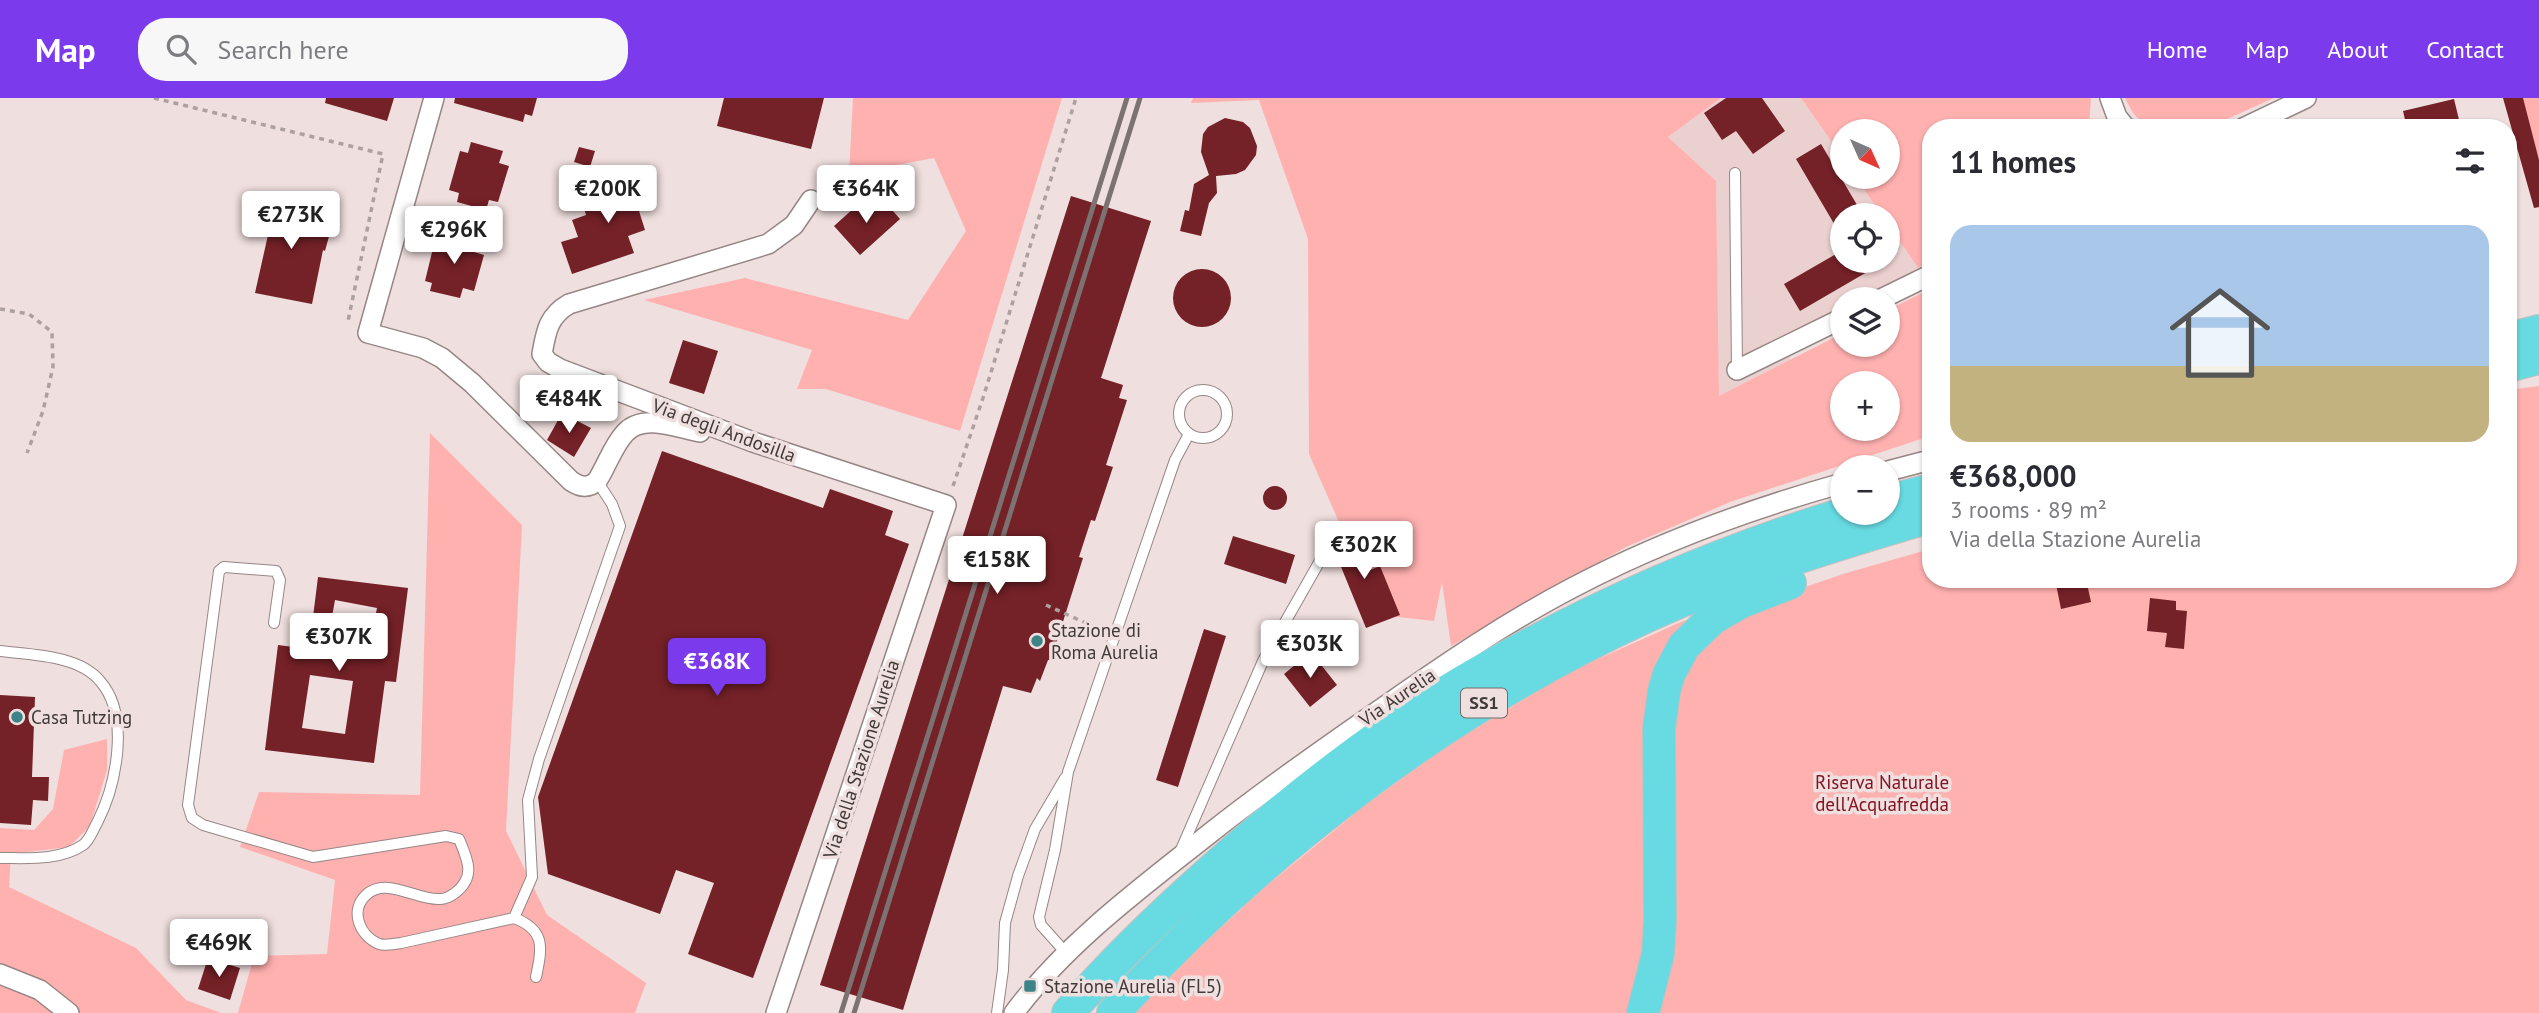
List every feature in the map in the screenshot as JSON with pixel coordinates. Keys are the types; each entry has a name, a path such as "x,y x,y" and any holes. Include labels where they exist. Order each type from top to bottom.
{"highway":[{"path":"2517,337 2539,331"},
{"path":"2517,364 2539,358"},
{"path":"2517,380 2539,377"},
{"path":"1900,498 1922,492"},
{"name":"Via Aurelia","path":"1068,1013 1147,929 1270,819 1363,748 1456,686 1574,622 1644,589 1747,545 1830,518"},
{"name":"SS1","path":"1113,1013 1191,934 1298,838 1383,772 1493,698 1573,652 1699,594 1802,556 1922,519"},
{"path":"1643,1013 1658,954 1661,707 1669,674 1684,646 1713,618 1741,602 1805,577 1922,541"}],"street":[{"path":"434,98 368,333 423,348 442,358 472,383 571,481 587,486 597,481 624,434 636,425 654,423 753,442"},
{"path":"2262,119 2306,98"},
{"path":"2106,119 2110,100"},
{"path":"2110,100 2121,119"},
{"name":"Via degli Andosilla","path":"811,200 789,230 768,244 576,301 556,313 546,330 542,354 548,362 560,369 753,442 946,505"},
{"path":"1900,290 1922,279"},
{"path":"1737,370 1830,324"},
{"path":"1900,468 1922,462"},
{"name":"Via Aurelia","path":"1014,1013 1067,954 1178,859 1306,759 1507,624 1574,587 1658,548 1738,516 1830,487"},
{"name":"Via della Stazione Aurelia","path":"776,1013 946,505"},
{"path":"0,974 40,990 69,1013"}],"lane":[{"path":"1735,173 1737,370"},
{"path":"1198,391 1215,394 1226,407 1227,416 1220,431 1206,438 1189,434 1179,417 1184,400 1198,391"},
{"path":"1067,954 1041,925 1039,917 1069,772 1175,460 1189,434"},
{"path":"514,918 532,877 528,800 539,759 620,526 612,504 597,481"},
{"path":"1178,859 1263,662 1321,559"},
{"path":"274,623 280,580 276,571 224,567 219,571 188,804 192,818 204,825 313,857 446,836 459,839 467,858 469,874 464,886 451,896 439,899 391,888 378,889 366,895 358,907 358,922 366,936 382,945 514,918 526,923 538,934 541,949 536,977"},
{"path":"0,652 73,662 100,680 113,706 118,731 111,791 86,844 64,855 0,858"},
{"path":"997,1013 1004,959 1005,923 1018,876 1035,829 1069,772"}],"path":[{"path":"154,98 383,154 347,326"},
{"path":"946,505 983,398 1076,98"},
{"path":"0,309 29,314 52,332 53,367 43,411 27,453"},
{"path":"1046,605 1115,636"}],"shaded area":[{"path":"1721,98 1801,98 1830,139 1830,189 1864,189 1873,203 1830,203 1830,273 1900,273 1900,242 1918,268 1882,287 1830,287 1830,316 1783,341 1791,360 1719,397 1716,181 1668,137"}],"green space":[{"path":"853,98 1062,98 960,431 826,389 797,389 812,350 644,300 745,278 908,320 966,231 934,158 849,174"},
{"path":"1193,98 1721,98 1668,137 1716,181 1719,396 1830,340 1830,357 1900,357 1900,304 1922,293 1922,439 1872,455 1830,455 1830,469 1730,502 1626,547 1451,646 1442,582 1434,621 1380,615 1309,454 1308,239 1259,100 1191,103"},
{"path":"1801,98 2091,98 2090,119 1922,119 1922,266 1918,268 1900,242 1900,203 1873,203 1864,189 1900,189 1900,119 1830,119 1830,139"},
{"path":"2125,98 2274,98 2227,119 2139,119"},
{"path":"2521,98 2539,98 2539,159"},
{"name":"Riserva Naturale dell'Acquafredda","path":"2539,386 2539,1013 1135,1013 1198,949 1265,887 1364,806 1449,745 1571,671 1683,621 1750,606 1843,574 1922,551 1922,588 2517,588 2517,389"},
{"path":"430,433 522,525 506,831 547,915 646,983 635,1013 238,1013 254,956 327,954 335,880 240,847 259,792 420,795"},
{"path":"107,739 107,770 90,826 69,847 11,854 9,887 136,948 186,1000 221,1013 0,1013 0,828 34,830 53,809 64,750"}],"building":[{"path":"326,98 394,98 387,121 325,103"},
{"path":"455,98 537,98 532,116 525,114 523,122 454,103"},
{"path":"724,98 824,98 811,149 717,126"},
{"path":"1726,98 1762,98 1785,131 1753,154 1736,131 1722,140 1704,113"},
{"path":"2503,98 2523,98 2539,160 2539,207 2534,208 2517,148 2517,119 2509,119"},
{"path":"2454,99 2459,119 2405,119 2403,111"},
{"path":"1225,118 1243,122 1250,128 1257,146 1256,155 1245,170 1216,176 1217,193 1209,203 1201,236 1180,231 1185,210 1189,211 1194,184 1209,175 1201,152 1203,134 1208,127"},
{"path":"471,142 503,151 499,163 509,166 498,202 489,200 486,210 457,202 459,193 449,190 460,151 468,153"},
{"path":"1821,144 1830,159 1830,189 1848,189 1856,203 1830,203 1830,217 1796,159"},
{"path":"579,147 595,151 590,167 574,162"},
{"path":"646,176 656,205 639,211 645,230 628,236 634,253 572,274 561,242 578,237 572,220 586,215 581,198"},
{"path":"1071,196 1151,221 1101,378 1123,385 1119,398 1127,400 1106,465 1113,467 1095,521 1091,520 1079,557 1083,558 1051,660 1048,660 1040,681 1037,678 1031,693 1003,686 903,1010 820,985"},
{"path":"263,199 334,218 325,251 323,250 312,304 255,293 268,235 254,232"},
{"path":"864,199 875,211 885,202 900,219 860,255 834,226"},
{"path":"446,234 477,242 474,252 484,255 474,291 463,288 460,298 430,291 432,283 425,281 435,240 444,242"},
{"path":"1830,257 1830,273 1865,273 1841,287 1830,287 1830,294 1800,311 1784,284"},
{"path":"1202,269 1213,271 1226,282 1231,298 1229,309 1218,322 1202,327 1191,325 1178,314 1173,298 1175,287 1186,274"},
{"path":"683,340 718,351 704,394 669,383"},
{"path":"562,413 591,428 574,457 547,440"},
{"path":"662,451 823,508 830,489 893,511 885,535 909,544 753,978 688,954 714,883 676,870 660,914 548,874 538,797"},
{"path":"1275,486 1283,490 1287,498 1283,506 1275,510 1267,506 1263,498 1267,490"},
{"path":"1350,526 1368,571 1380,566 1400,615 1366,628 1328,535"},
{"path":"1233,536 1295,555 1286,584 1224,564"},
{"path":"318,577 408,588 396,682 385,681 374,763 265,750 278,645 309,649","holes":["335,600 377,608 368,652 327,645","310,675 353,681 345,734 302,728"]},
{"path":"2057,588 2088,588 2091,602 2061,609"},
{"path":"2150,598 2176,601 2176,610 2187,611 2184,649 2165,647 2167,633 2147,631"},
{"path":"1204,629 1226,636 1178,787 1156,780"},
{"path":"1311,652 1337,685 1310,707 1284,674"},
{"path":"0,695 35,697 32,777 49,777 48,801 33,800 31,825 0,823"},
{"path":"208,958 240,968 230,1000 198,989"}],"railway":[{"path":"841,1013 1127,98"},
{"path":"854,1013 1140,98"}],"place":[{"name":"Stazione di Roma Aurelia","path":"1037,641"},
{"name":"Casa Tutzing","path":"17,717"},
{"name":"Stazione Aurelia (FL5)","path":"1030,986"}]}
